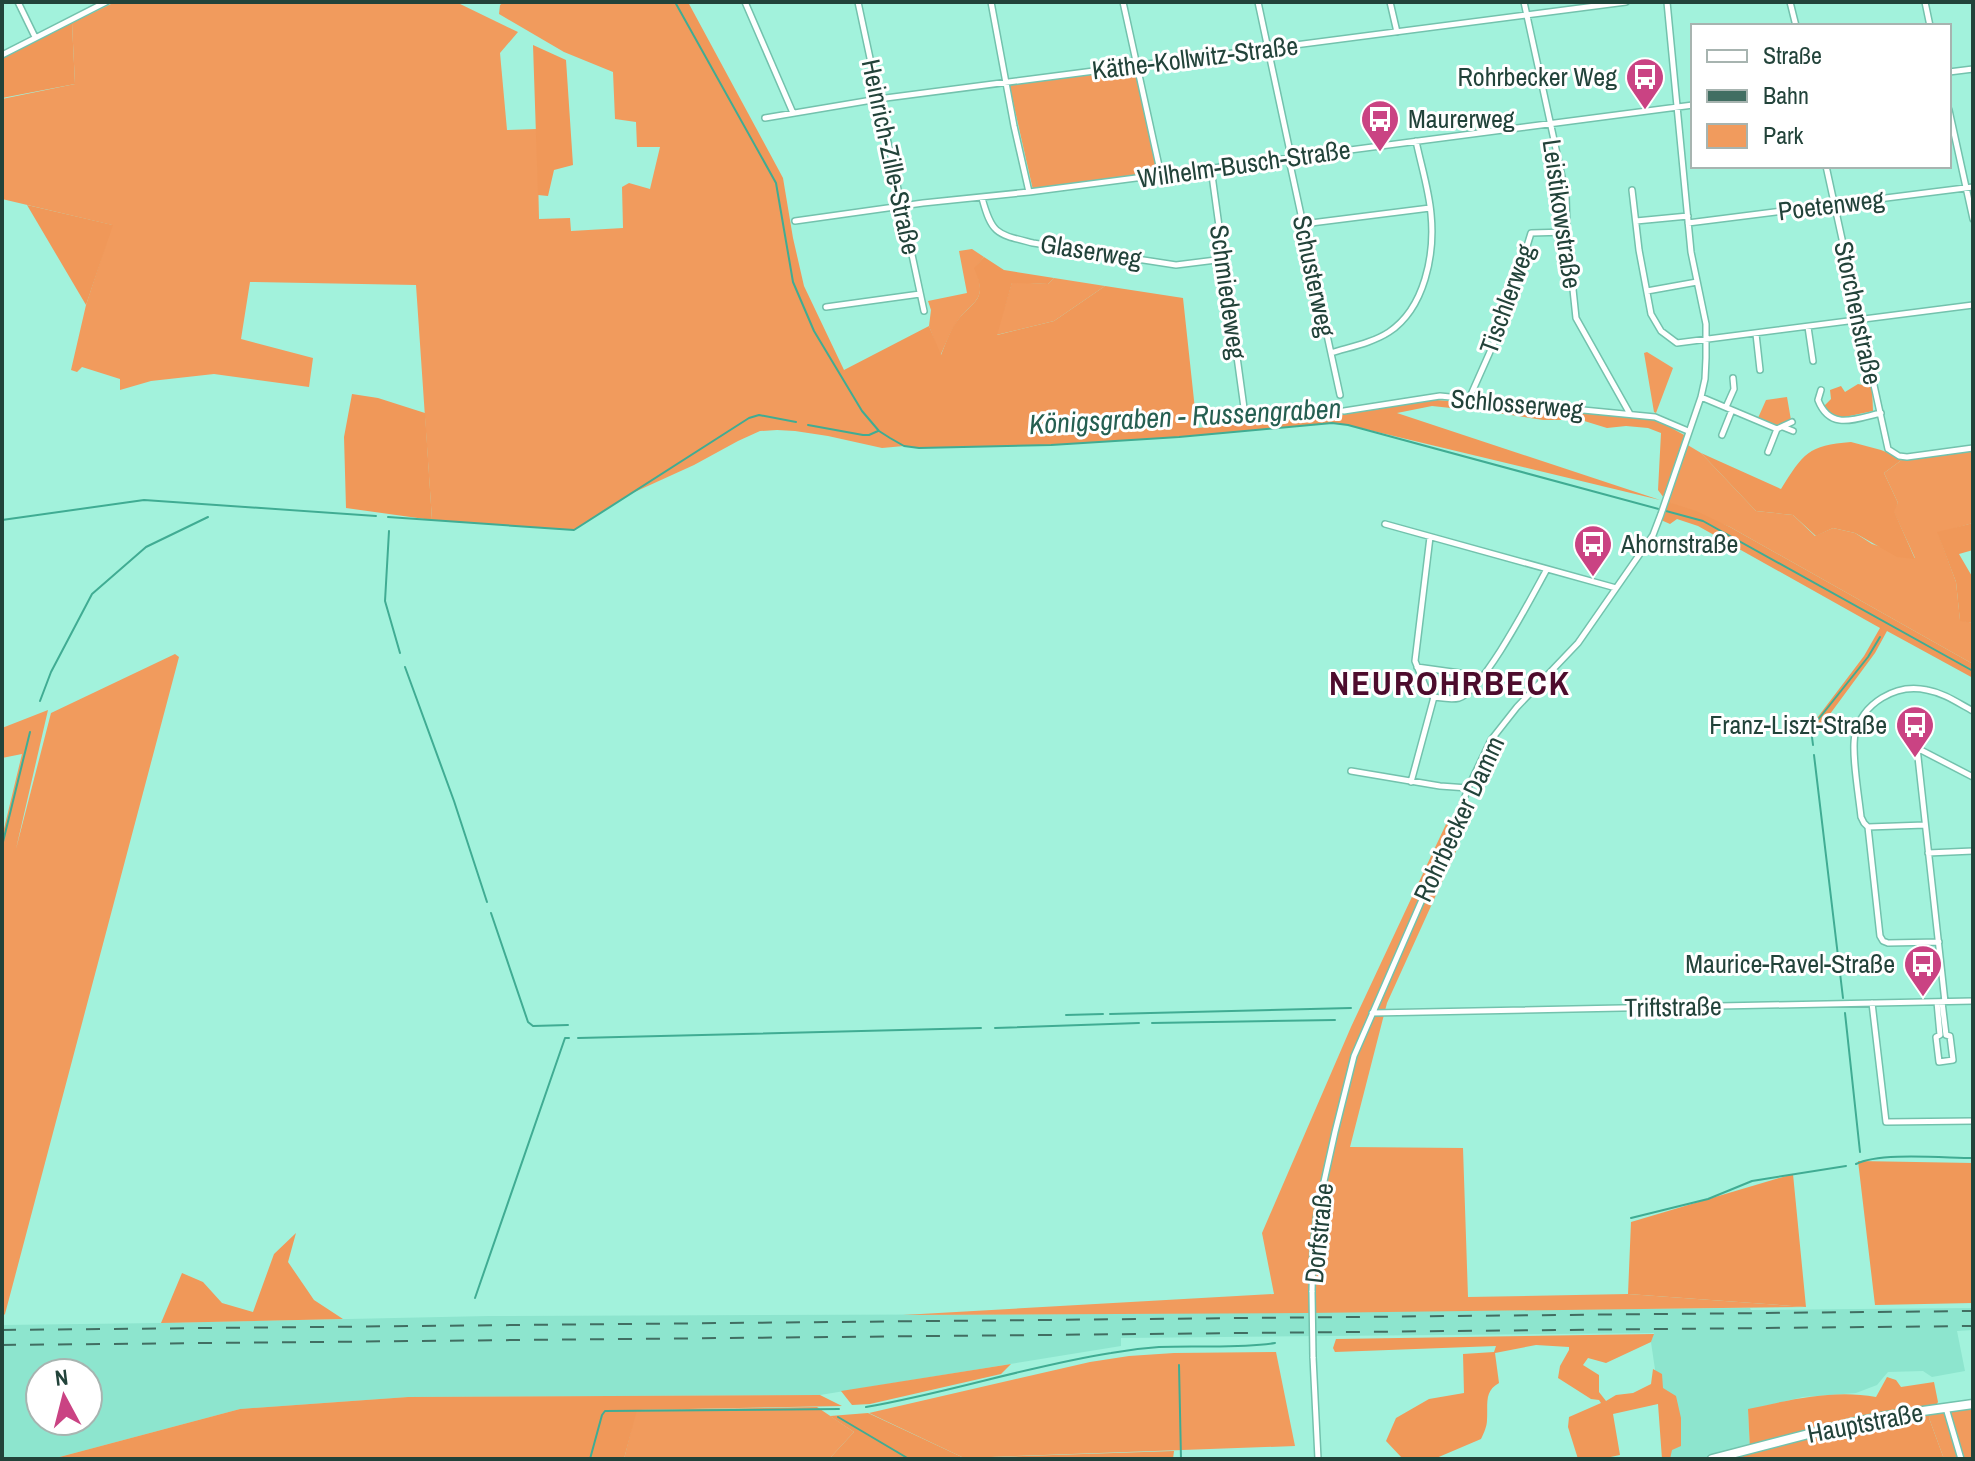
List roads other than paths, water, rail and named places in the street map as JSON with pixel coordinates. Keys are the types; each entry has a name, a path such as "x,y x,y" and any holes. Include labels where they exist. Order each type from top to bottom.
{"street":[{"path":"18,2 35,37"},
{"path":"2,55 106,2"},
{"path":"745,2 793,113"},
{"name":"Heinrich-Zille-Straße","path":"858,2 924,311"},
{"path":"991,2 1029,192"},
{"path":"1123,2 1161,175"},
{"name":"Schusterweg","path":"1258,2 1340,395"},
{"path":"1390,2 1397,32"},
{"name":"Leistikowstraße","path":"1524,2 1566,195 1576,318 1630,414"},
{"name":"Käthe-Kollwitz-Straße","path":"765,118 878,99 1626,2"},
{"path":"1667,2 1691,252 1704,307 1707,340 1705,379 1688,433"},
{"path":"1790,2 1796,24"},
{"path":"1925,2 1930,24"},
{"path":"1951,72 1973,69"},
{"name":"Wilhelm-Busch-Straße","path":"795,221 1691,105"},
{"path":"1951,117 1970,188 1973,219"},
{"path":"1331,353 1387,333 1403,320 1420,295 1427,276 1432,223 1416,141"},
{"name":"Schmiedeweg","path":"1211,168 1245,415"},
{"name":"Storchenstraße","path":"1826,168 1888,449 1907,457 1973,448"},
{"name":"Poetenweg","path":"1688,219 1970,188"},
{"path":"1632,190 1651,314 1661,331 1677,343 1973,305"},
{"name":"Glaserweg","path":"982,198 996,231 1033,243 1176,265 1224,259"},
{"path":"1303,224 1430,208"},
{"path":"1636,221 1688,219"},
{"name":"Tischlerweg","path":"1469,399 1505,318 1531,233 1567,232"},
{"path":"1647,291 1697,282"},
{"path":"826,307 920,294"},
{"path":"1808,327 1813,361"},
{"path":"1756,334 1760,370"},
{"path":"1722,435 1734,389 1733,378"},
{"name":"Storchenstraße","path":"1821,390 1818,400 1825,414 1831,418 1845,421 1881,413"},
{"name":"Schlosserweg","path":"1344,411 1440,396 1655,417 1688,433"},
{"path":"1701,397 1793,431"},
{"path":"1768,452 1780,428 1792,422"},
{"name":"Rohrbecker Damm","path":"1372,1013 1491,740 1517,707 1578,643 1653,535 1688,433"},
{"path":"1385,524 1616,588"},
{"path":"1430,537 1415,661 1428,693 1434,697 1460,698 1482,677 1515,629 1547,569"},
{"path":"1417,667 1482,677"},
{"path":"1939,942 1888,943 1880,936 1868,827 1861,817 1854,737 1863,716 1883,696 1905,689 1919,688 1944,695 1973,711"},
{"path":"1411,782 1434,697"},
{"path":"1943,1035 1939,942 1917,748 1973,777"},
{"path":"1351,771 1468,788"},
{"path":"1868,827 1925,825"},
{"path":"1928,853 1973,851"},
{"name":"Triftstraße","path":"1372,1013 1973,1001"},
{"path":"1872,1003 1886,1122 1973,1121"},
{"name":"Dorfstraße","path":"1318,1459 1313,1357 1314,1235 1319,1200 1354,1056 1372,1013"},
{"path":"1943,1035 1950,1036 1953,1060 1939,1062 1936,1037 1943,1035"},
{"name":"Hauptstraße","path":"1712,1459 1851,1423 1973,1404"},
{"path":"1946,1408 1961,1459"}],"waterway":[{"name":"Königsgraben - Russengraben","path":"675,2 776,183 793,282 814,331 862,411 879,431 904,446 1051,445 1332,423 1348,425 1703,521 1973,671"},
{"path":"388,517 574,530 749,418 759,415 796,422"},
{"path":"808,425 863,435 878,431"},
{"path":"2,520 144,500 376,516"},
{"path":"40,701 51,672 92,594 146,547 208,517"},
{"path":"389,531 385,601 400,653"},
{"path":"1813,745 1811,729 1868,657 1880,637"},
{"path":"405,667 487,902"},
{"path":"2,846 30,732"},
{"path":"1814,755 1843,998"},
{"path":"491,913 528,1022 533,1026 568,1025"},
{"path":"1110,1014 1351,1008"},
{"path":"1845,1013 1860,1152"},
{"path":"1066,1015 1103,1014"},
{"path":"1152,1023 1335,1020"},
{"path":"995,1028 1139,1023"},
{"path":"578,1038 981,1028"},
{"path":"475,1298 565,1038 569,1038"},
{"path":"1856,1164 1896,1157 1973,1158"},
{"path":"1631,1218 1708,1199 1752,1181 1846,1166"},
{"path":"866,1407 1123,1351 1275,1343"},
{"path":"1179,1365 1181,1459"},
{"path":"590,1459 605,1411 839,1409"},
{"path":"838,1417 909,1459"}],"railway":[{"path":"2,1330 1973,1311"},
{"path":"2,1345 1973,1326"}],"place":[{"name":"Rohrbecker Weg","path":"1645,111"},
{"name":"Maurerweg","path":"1380,153"},
{"name":"Ahornstraße","path":"1593,578"},
{"name":"Franz-Liszt-Straße","path":"1915,759"},
{"name":"Maurice-Ravel-Straße","path":"1923,998"}],"district":[{"name":"NEUROHRBECK","path":"1450,683"}]}
